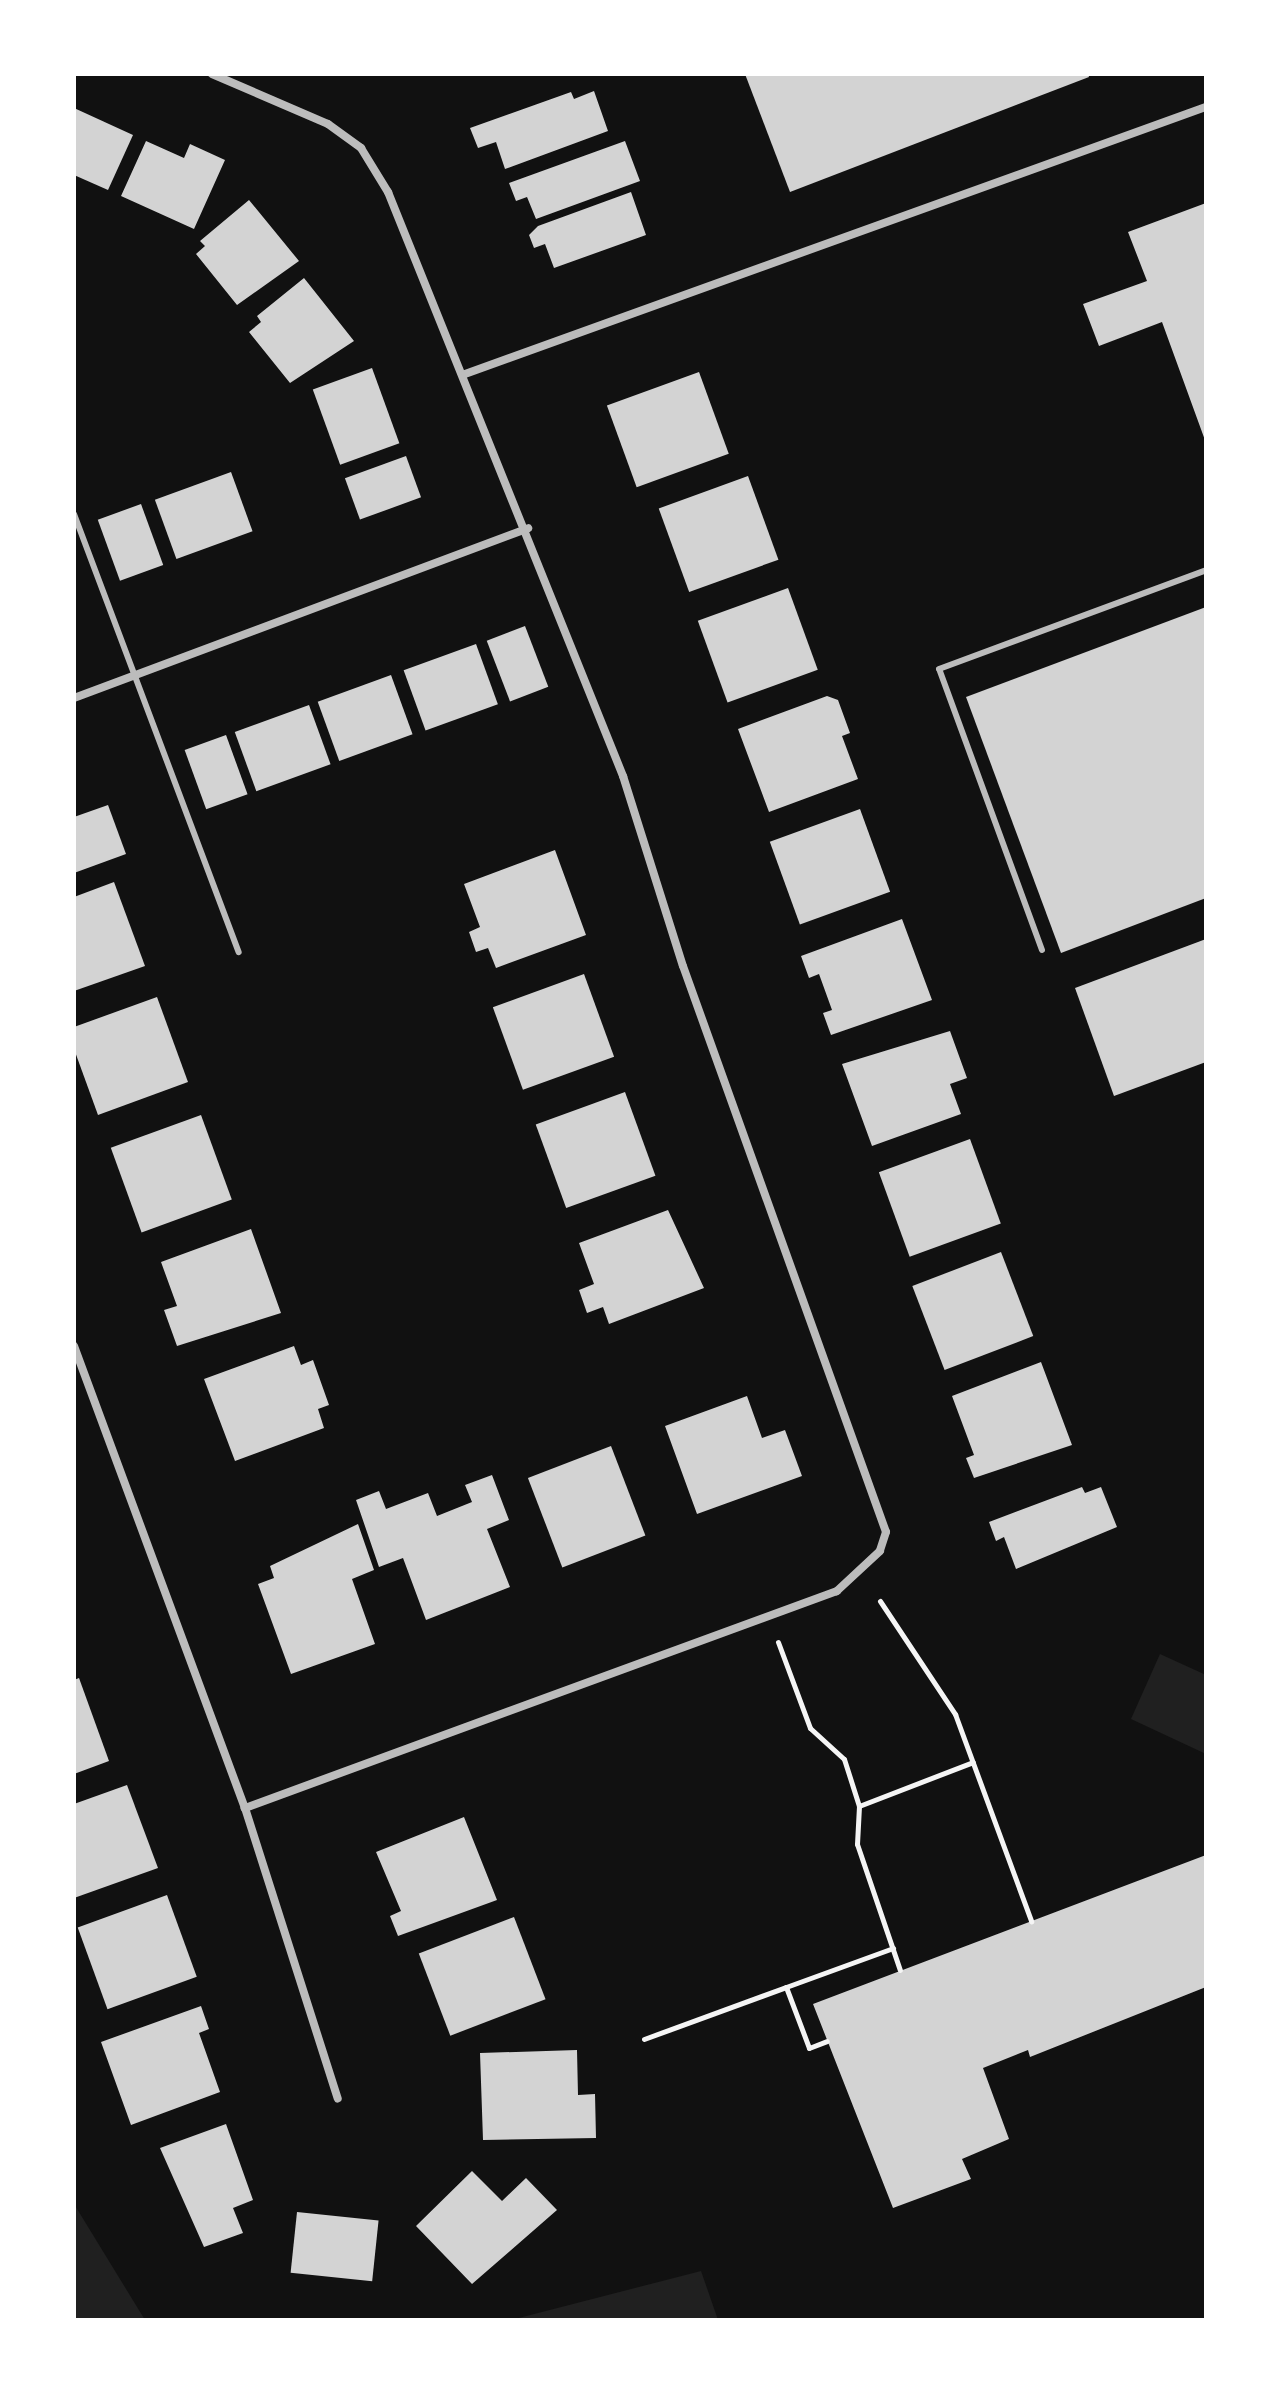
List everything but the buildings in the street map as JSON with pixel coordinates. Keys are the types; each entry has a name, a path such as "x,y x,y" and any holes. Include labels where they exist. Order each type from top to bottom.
{"street":[{"path":"212,74 328,124 361,148 388,192 528,528 623,776 683,966 886,1532 880,1551 837,1591 245,1808"},
{"path":"465,374 1206,107"},
{"path":"74,698 528,528"},
{"path":"74,1346 245,1808 338,2099"}],"lane":[{"path":"74,514 239,952"},
{"path":"1042,950 939,669 1206,570"}],"path":[{"path":"880,1601 955,1714 1031,1921"},
{"path":"778,1642 810,1728 844,1759 859,1806 857,1844 900,1970"},
{"path":"859,1806 973,1762"},
{"path":"644,2039 893,1948"},
{"path":"786,1987 809,2048 827,2041"}],"shaded area":[{"path":"1160,1654 1206,1675 1206,1754 1131,1719"},
{"path":"74,2204 145,2320 74,2320"},
{"path":"701,2271 718,2320 511,2320"}]}
